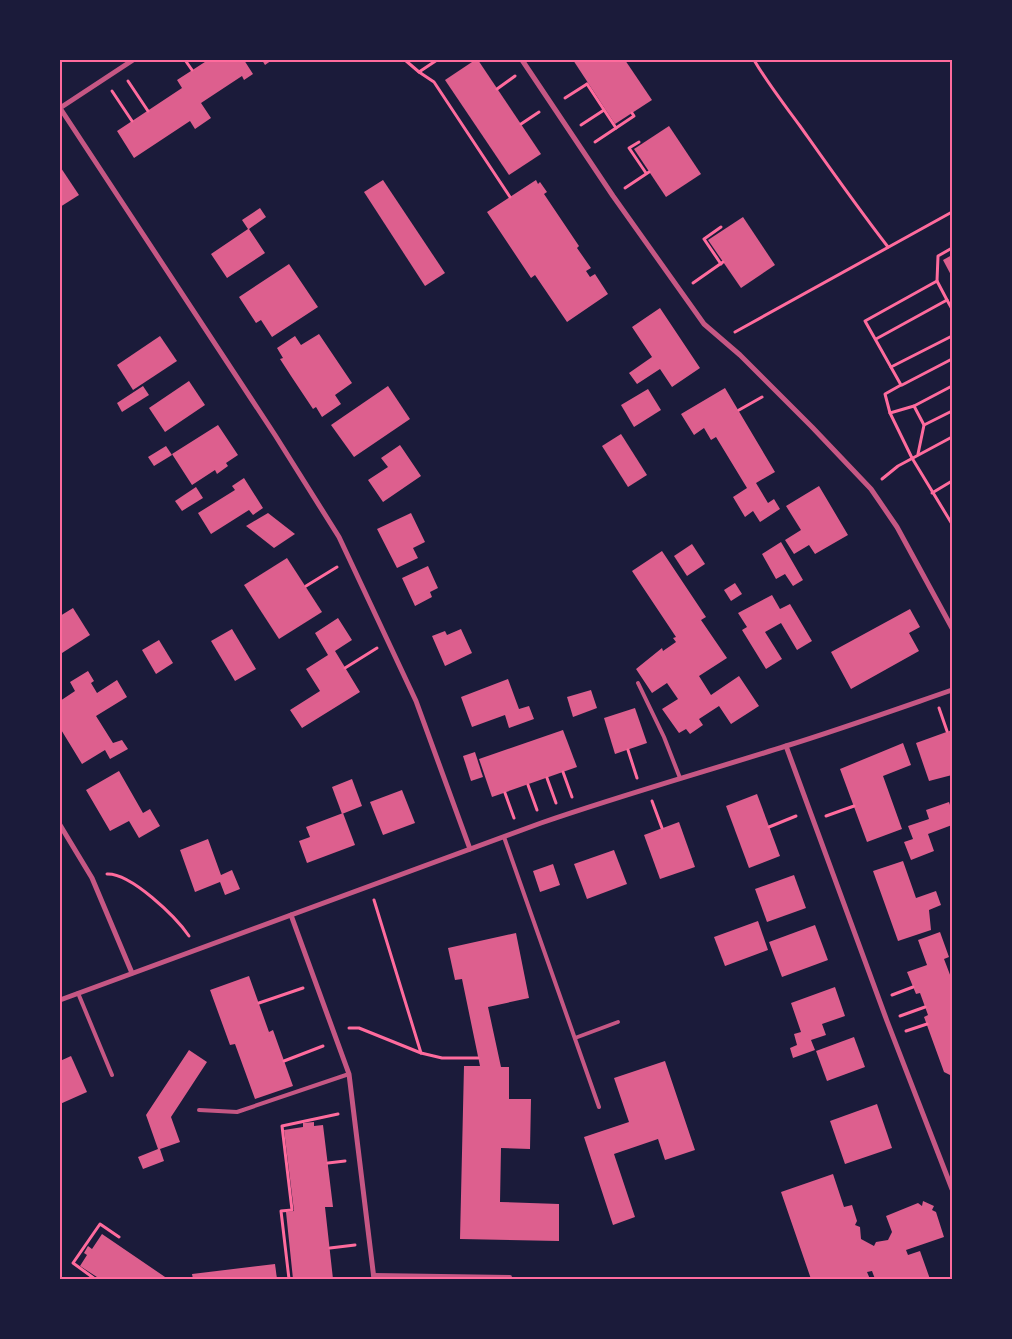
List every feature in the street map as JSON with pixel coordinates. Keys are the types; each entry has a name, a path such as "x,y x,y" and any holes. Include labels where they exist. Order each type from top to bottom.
{"street":[{"path":"132,60 60,108 275,434 339,537 416,702 470,849"},
{"path":"522,60 679,292 704,324 774,390 870,489 897,527 952,628"},
{"path":"60,1000 542,823 641,790 786,746 952,690"},
{"path":"786,746 887,1021 952,1189"},
{"path":"60,825 92,878 132,973"},
{"path":"291,916 349,1074 373,1277"}],"lane":[{"path":"638,683 664,737 680,778"},
{"path":"504,837 599,1107"},
{"path":"78,993 112,1075"},
{"path":"575,1038 618,1022"},
{"path":"199,1110 237,1112 349,1074"},
{"path":"373,1277 510,1277"}],"path":[{"path":"185,60 192,70"},
{"path":"405,60 434,82 510,196"},
{"path":"420,72 437,60"},
{"path":"754,60 767,83 800,125 829,169 888,247"},
{"path":"497,89 528,68"},
{"path":"128,81 148,111"},
{"path":"564,98 588,83 616,128"},
{"path":"112,90 132,121"},
{"path":"521,124 542,110"},
{"path":"581,125 604,110"},
{"path":"593,143 634,116 632,113"},
{"path":"613,196 648,173 629,148 639,142"},
{"path":"722,339 952,212"},
{"path":"679,292 722,263 704,239 721,227"},
{"path":"952,248 938,256 936,281 952,310"},
{"path":"901,385 866,321 936,281"},
{"path":"876,339 947,300"},
{"path":"891,367 952,336"},
{"path":"952,359 884,394 890,413 912,458 952,524"},
{"path":"890,413 914,406 952,386"},
{"path":"739,410 774,390"},
{"path":"914,406 924,425 918,454"},
{"path":"924,425 952,411"},
{"path":"870,489 898,466 952,437"},
{"path":"932,492 952,481"},
{"path":"945,513 952,512"},
{"path":"306,586 350,558"},
{"path":"345,668 389,641"},
{"path":"934,696 947,732"},
{"path":"628,750 641,790"},
{"path":"563,772 577,812"},
{"path":"548,778 561,817"},
{"path":"528,785 542,823"},
{"path":"648,788 662,828"},
{"path":"505,793 519,832"},
{"path":"813,821 854,806"},
{"path":"769,826 809,811"},
{"path":"92,878 101,874 112,874 149,896 170,912 198,949"},
{"path":"370,885 421,1053"},
{"path":"259,1003 316,983"},
{"path":"879,999 913,987"},
{"path":"887,1021 925,1007"},
{"path":"893,1036 927,1024"},
{"path":"333,1032 359,1028 421,1053 442,1058 478,1058"},
{"path":"284,1060 336,1041"},
{"path":"289,1279 281,1211 292,1210 282,1126 353,1112"},
{"path":"96,1279 72,1264 100,1224 119,1237"},
{"path":"330,1248 369,1244"}],"building":[{"path":"208,60 244,60 253,74 244,80 242,76 201,103 211,118 195,129 190,121 134,158 117,131 182,88 177,80"},
{"path":"262,60 272,60 265,65"},
{"path":"475,60 478,60 541,154 509,175 445,80"},
{"path":"573,60 625,60 652,100 615,124"},
{"path":"669,126 701,174 666,197 634,149"},
{"path":"60,169 79,195 60,207"},
{"path":"383,180 445,273 425,286 364,192"},
{"path":"536,180 538,184 540,182 547,192 544,194 579,246 577,248 591,268 586,271 590,277 595,274 608,294 567,322 535,275 531,278 487,212"},
{"path":"260,208 266,217 249,229 265,253 227,278 211,254 248,229 242,220"},
{"path":"743,217 775,265 741,288 708,240"},
{"path":"952,255 952,277 943,260"},
{"path":"289,264 318,307 272,337 261,320 256,323 239,297"},
{"path":"660,308 700,368 672,387 660,369 637,384 629,373 652,357 632,327"},
{"path":"319,334 352,383 335,395 341,404 322,417 316,407 313,409 291,376 280,359 283,358 277,348 295,336 301,345"},
{"path":"160,336 177,361 133,390 117,365"},
{"path":"189,381 205,405 165,432 149,408"},
{"path":"143,386 149,395 122,412 117,403"},
{"path":"388,386 410,419 354,457 331,425"},
{"path":"725,388 775,472 756,483 768,503 774,499 780,509 760,522 753,511 745,517 733,497 747,488 716,437 711,440 704,428 694,435 681,414"},
{"path":"648,389 661,410 634,427 621,405"},
{"path":"218,425 238,455 226,463 228,466 217,474 215,470 192,485 172,454"},
{"path":"621,434 647,475 628,487 602,446"},
{"path":"400,445 421,476 383,502 368,480 388,467 381,458"},
{"path":"166,446 172,455 154,466 148,457"},
{"path":"244,478 263,508 253,515 249,510 211,534 198,513 235,490 232,486"},
{"path":"819,486 848,535 815,554 809,545 794,554 785,540 801,530 786,506"},
{"path":"196,487 203,498 182,511 175,501"},
{"path":"268,513 295,534 274,548 246,526"},
{"path":"411,513 425,542 413,548 418,558 397,568 377,529"},
{"path":"781,542 803,580 793,586 785,574 776,579 762,554"},
{"path":"692,544 705,564 687,576 674,556"},
{"path":"662,551 706,617 701,620 727,658 699,676 711,695 739,676 759,706 731,724 719,706 699,719 703,725 690,734 686,729 679,733 662,709 678,699 667,683 652,693 636,669 662,648 663,651 676,642 673,638 676,637 632,571"},
{"path":"287,558 322,612 279,639 244,585"},
{"path":"428,566 438,588 430,592 432,597 415,606 402,578"},
{"path":"735,583 742,594 731,601 724,590"},
{"path":"772,595 780,609 790,604 812,641 797,650 781,623 765,632 782,659 766,669 742,630 747,627 738,613"},
{"path":"73,608 90,635 62,653 60,616"},
{"path":"910,609 920,627 909,633 919,651 851,689 831,652"},
{"path":"338,618 352,640 335,651 360,692 302,728 290,710 320,691 306,669 328,655 315,633"},
{"path":"232,629 256,669 235,681 211,641"},
{"path":"461,629 472,653 445,666 432,636 445,631 447,635"},
{"path":"159,640 173,663 156,674 142,650"},
{"path":"88,671 94,681 91,683 97,693 117,680 127,697 96,716 113,743 122,740 128,749 110,759 105,750 82,764 60,728 60,701 75,691 70,682"},
{"path":"508,679 519,709 529,706 534,719 509,728 505,715 472,727 461,697"},
{"path":"591,690 597,708 573,717 567,697"},
{"path":"635,708 647,743 615,754 604,718"},
{"path":"563,730 577,767 492,797 479,759"},
{"path":"952,730 952,775 929,781 916,743"},
{"path":"903,743 911,765 883,776 902,829 867,842 840,769"},
{"path":"475,752 483,777 471,781 463,756"},
{"path":"119,771 143,813 150,809 160,826 139,838 129,821 110,831 86,790"},
{"path":"352,779 362,806 342,814 332,787"},
{"path":"402,790 415,823 383,835 370,802"},
{"path":"757,794 780,856 749,868 726,806"},
{"path":"949,802 952,811 952,825 928,834 934,851 911,860 904,842 913,839 908,826 929,819 926,810"},
{"path":"343,813 355,845 307,863 299,841 310,837 306,827"},
{"path":"679,822 695,867 660,879 644,835"},
{"path":"208,839 221,875 232,870 240,889 225,895 220,882 195,892 180,850"},
{"path":"614,850 627,884 587,899 574,864"},
{"path":"903,861 916,898 936,891 941,905 929,910 931,930 898,941 873,871"},
{"path":"553,864 560,885 540,892 533,871"},
{"path":"794,875 806,908 767,922 755,889"},
{"path":"758,921 768,950 725,966 714,937"},
{"path":"815,925 828,960 782,977 769,942"},
{"path":"940,932 949,957 944,959 952,980 952,1076 944,1072 924,1017 928,1015 920,993 916,994 907,972 927,965 918,940"},
{"path":"516,933 529,998 488,1007 501,1067 509,1067 509,1099 531,1099 530,1149 501,1148 500,1202 559,1204 559,1241 460,1239 464,1066 480,1066 462,979 455,980 448,948"},
{"path":"249,976 269,1032 273,1030 293,1086 255,1099 235,1044 230,1045 210,990"},
{"path":"835,987 845,1016 822,1024 826,1035 811,1040 815,1050 793,1058 790,1048 797,1045 794,1034 801,1032 791,1003"},
{"path":"854,1037 865,1067 827,1081 816,1051"},
{"path":"189,1050 207,1062 171,1117 180,1142 160,1149 164,1161 143,1169 138,1157 158,1149 146,1115"},
{"path":"71,1056 87,1092 60,1104 60,1061"},
{"path":"665,1061 695,1150 665,1160 658,1139 614,1154 635,1217 613,1225 584,1137 629,1122 614,1078"},
{"path":"877,1104 892,1148 845,1164 830,1121"},
{"path":"314,1122 314,1126 323,1125 333,1207 325,1207 333,1279 293,1279 286,1212 294,1211 284,1130 303,1127 303,1123"},
{"path":"833,1174 844,1207 852,1205 857,1221 855,1225 860,1227 861,1239 874,1246 876,1242 888,1240 892,1232 886,1216 918,1203 922,1206 923,1201 934,1206 932,1210 936,1212 944,1237 906,1250 908,1255 920,1251 930,1279 875,1279 872,1271 867,1272 870,1279 811,1279 781,1192"},
{"path":"102,1234 168,1279 100,1279 80,1266 87,1255 84,1253 88,1246 92,1249"},
{"path":"275,1264 277,1279 193,1279 192,1274"}]}
